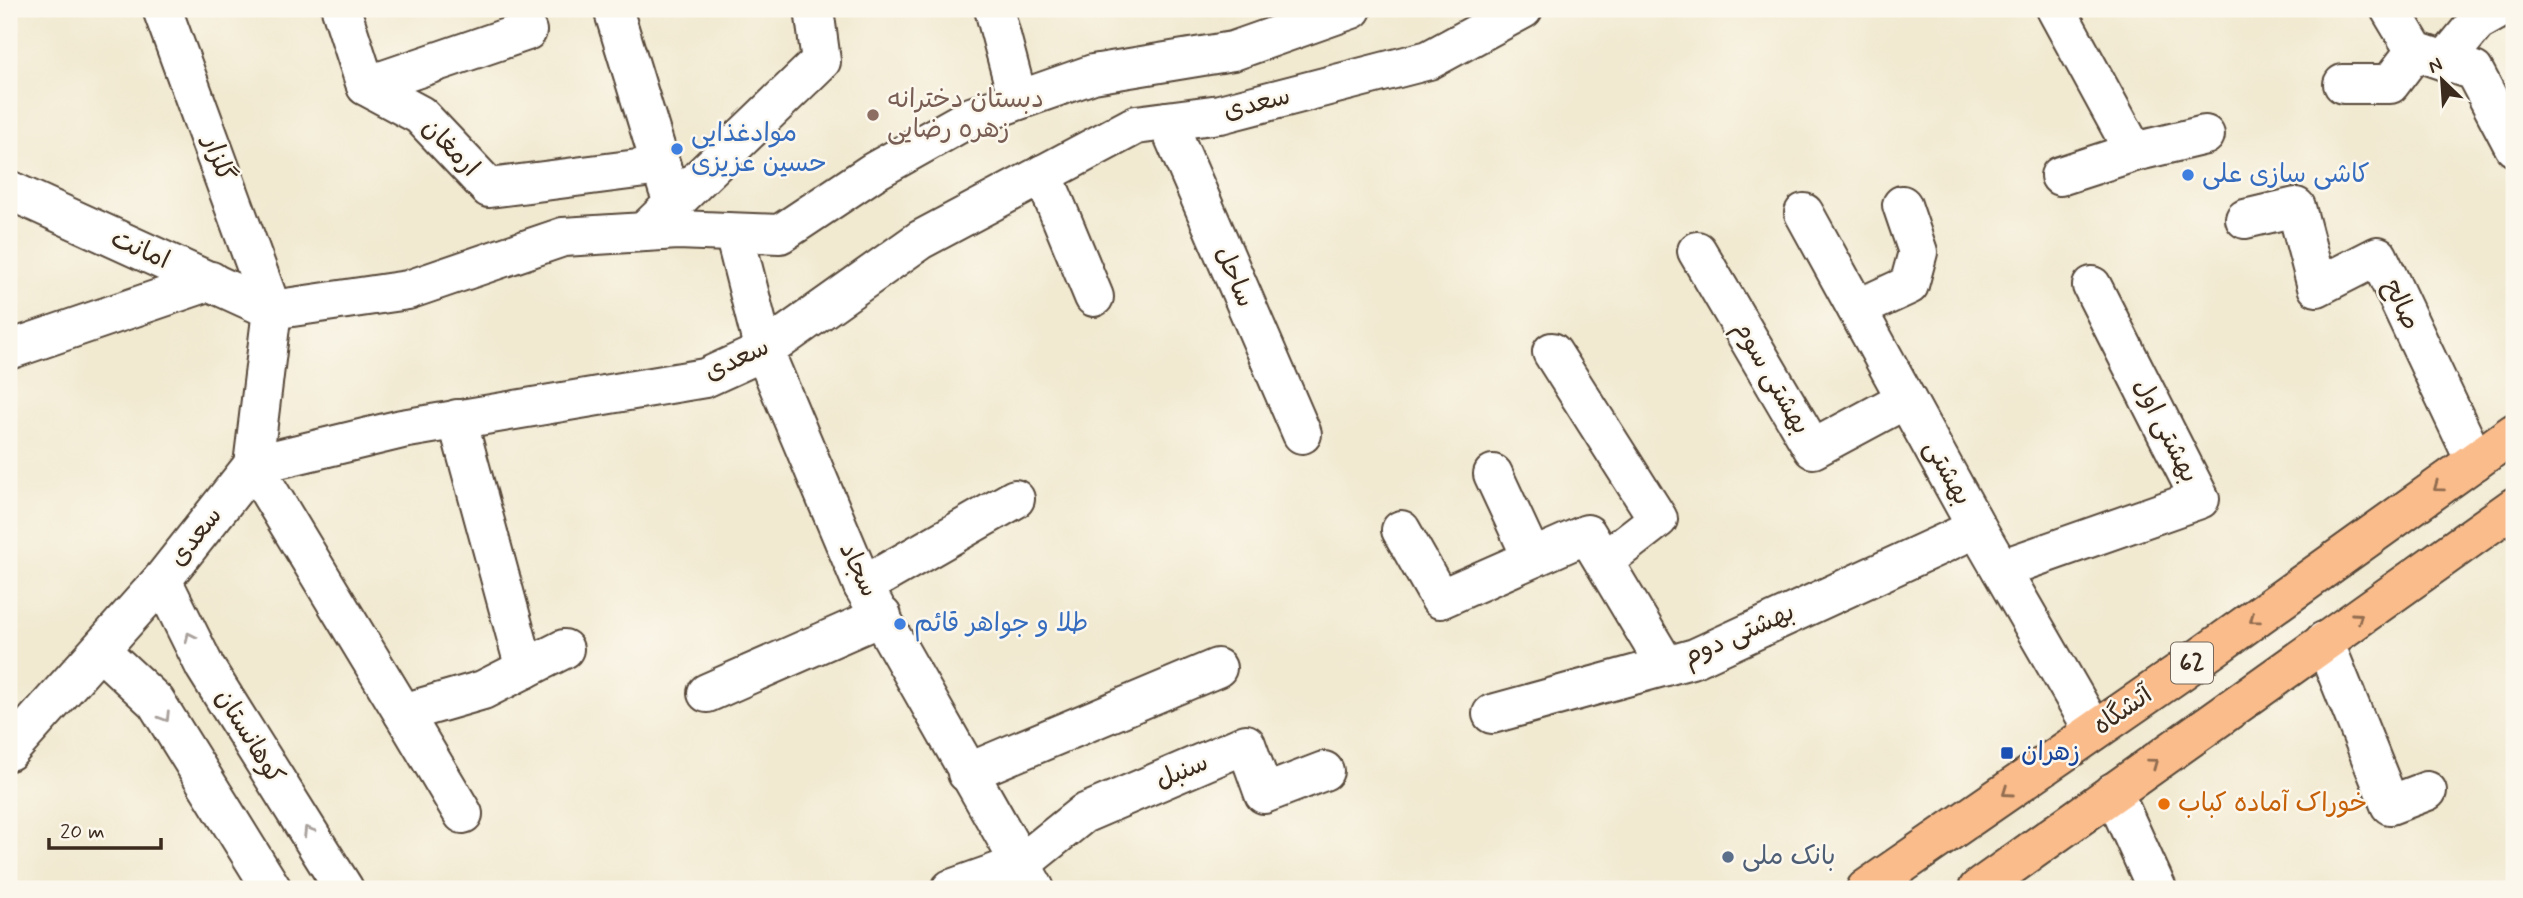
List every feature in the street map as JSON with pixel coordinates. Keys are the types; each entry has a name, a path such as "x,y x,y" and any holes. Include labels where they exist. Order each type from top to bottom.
{"main road":[{"name":"آتشگاه","path":"1866,889 2514,433"},
{"name":"62","path":"1978,889 2514,507"}],"street":[{"name":"گلزار","path":"162,9 272,310"},
{"path":"341,9 366,86 527,31"},
{"path":"613,9 673,204"},
{"path":"644,232 821,61 814,9"},
{"path":"996,9 1017,100"},
{"name":"سعدی","path":"9,751 162,580 253,465 457,419 705,378 764,351 920,240 1136,125 1220,114 1429,60 1523,9"},
{"path":"2056,9 2134,152"},
{"path":"2390,9 2430,56 2473,71 2514,147"},
{"path":"2343,84 2390,84 2477,22 2500,9"},
{"path":"463,814 253,465 272,310 408,290 563,237 678,230 780,234 873,172 971,117 1093,74 1233,51 1337,11"},
{"name":"ارمغان","path":"366,86 420,115 488,188 661,166"},
{"name":"ساحل","path":"1167,121 1301,434"},
{"path":"2060,176 2134,152 2205,135"},
{"path":"1043,174 1094,297"},
{"name":"امانت","path":"9,190 272,310"},
{"path":"1857,309 1909,285 1917,252 1902,205"},
{"name":"صالح","path":"2245,219 2296,207 2317,287 2378,256 2474,461"},
{"name":"بهشتی","path":"1804,213 1977,528 2094,731"},
{"name":"سجاد","path":"734,233 764,351 872,601 1028,877"},
{"name":"بهشتی سوم","path":"1697,251 1813,449 1906,399"},
{"path":"9,350 211,281"},
{"name":"بهشتی اول","path":"2001,569 2200,499 2092,286"},
{"path":"1552,352 1658,519 1604,561"},
{"path":"457,419 525,668"},
{"path":"1493,474 1532,558"},
{"path":"707,693 872,601 1015,499"},
{"name":"بهشتی دوم","path":"1492,714 1695,658 1977,528"},
{"path":"1401,530 1440,599 1587,534 1666,666"},
{"name":"کوهانستان","path":"162,580 205,667 344,889"},
{"path":"2324,641 2390,805 2427,791"},
{"path":"402,713 483,690 564,649"},
{"path":"101,651 156,702 272,889"},
{"path":"967,773 1217,668"},
{"name":"سنبل","path":"1028,877 1083,814 1246,744 1264,794 1324,771"},
{"path":"2113,792 2157,889"},
{"path":"951,889 1028,877"}],"place":[{"name":"دبستان دخترانه زهره رضایی","path":"873,115"},
{"name":"موادغذایی حسین عزیزی","path":"677,149"},
{"name":"کاشی سازی علی","path":"2188,175"},
{"name":"طلا و جواهر قائم","path":"900,624"},
{"name":"زهران","path":"2007,753"},
{"name":"خوراک آماده کباب","path":"2164,804"},
{"name":"بانک ملی","path":"1728,857"}]}
